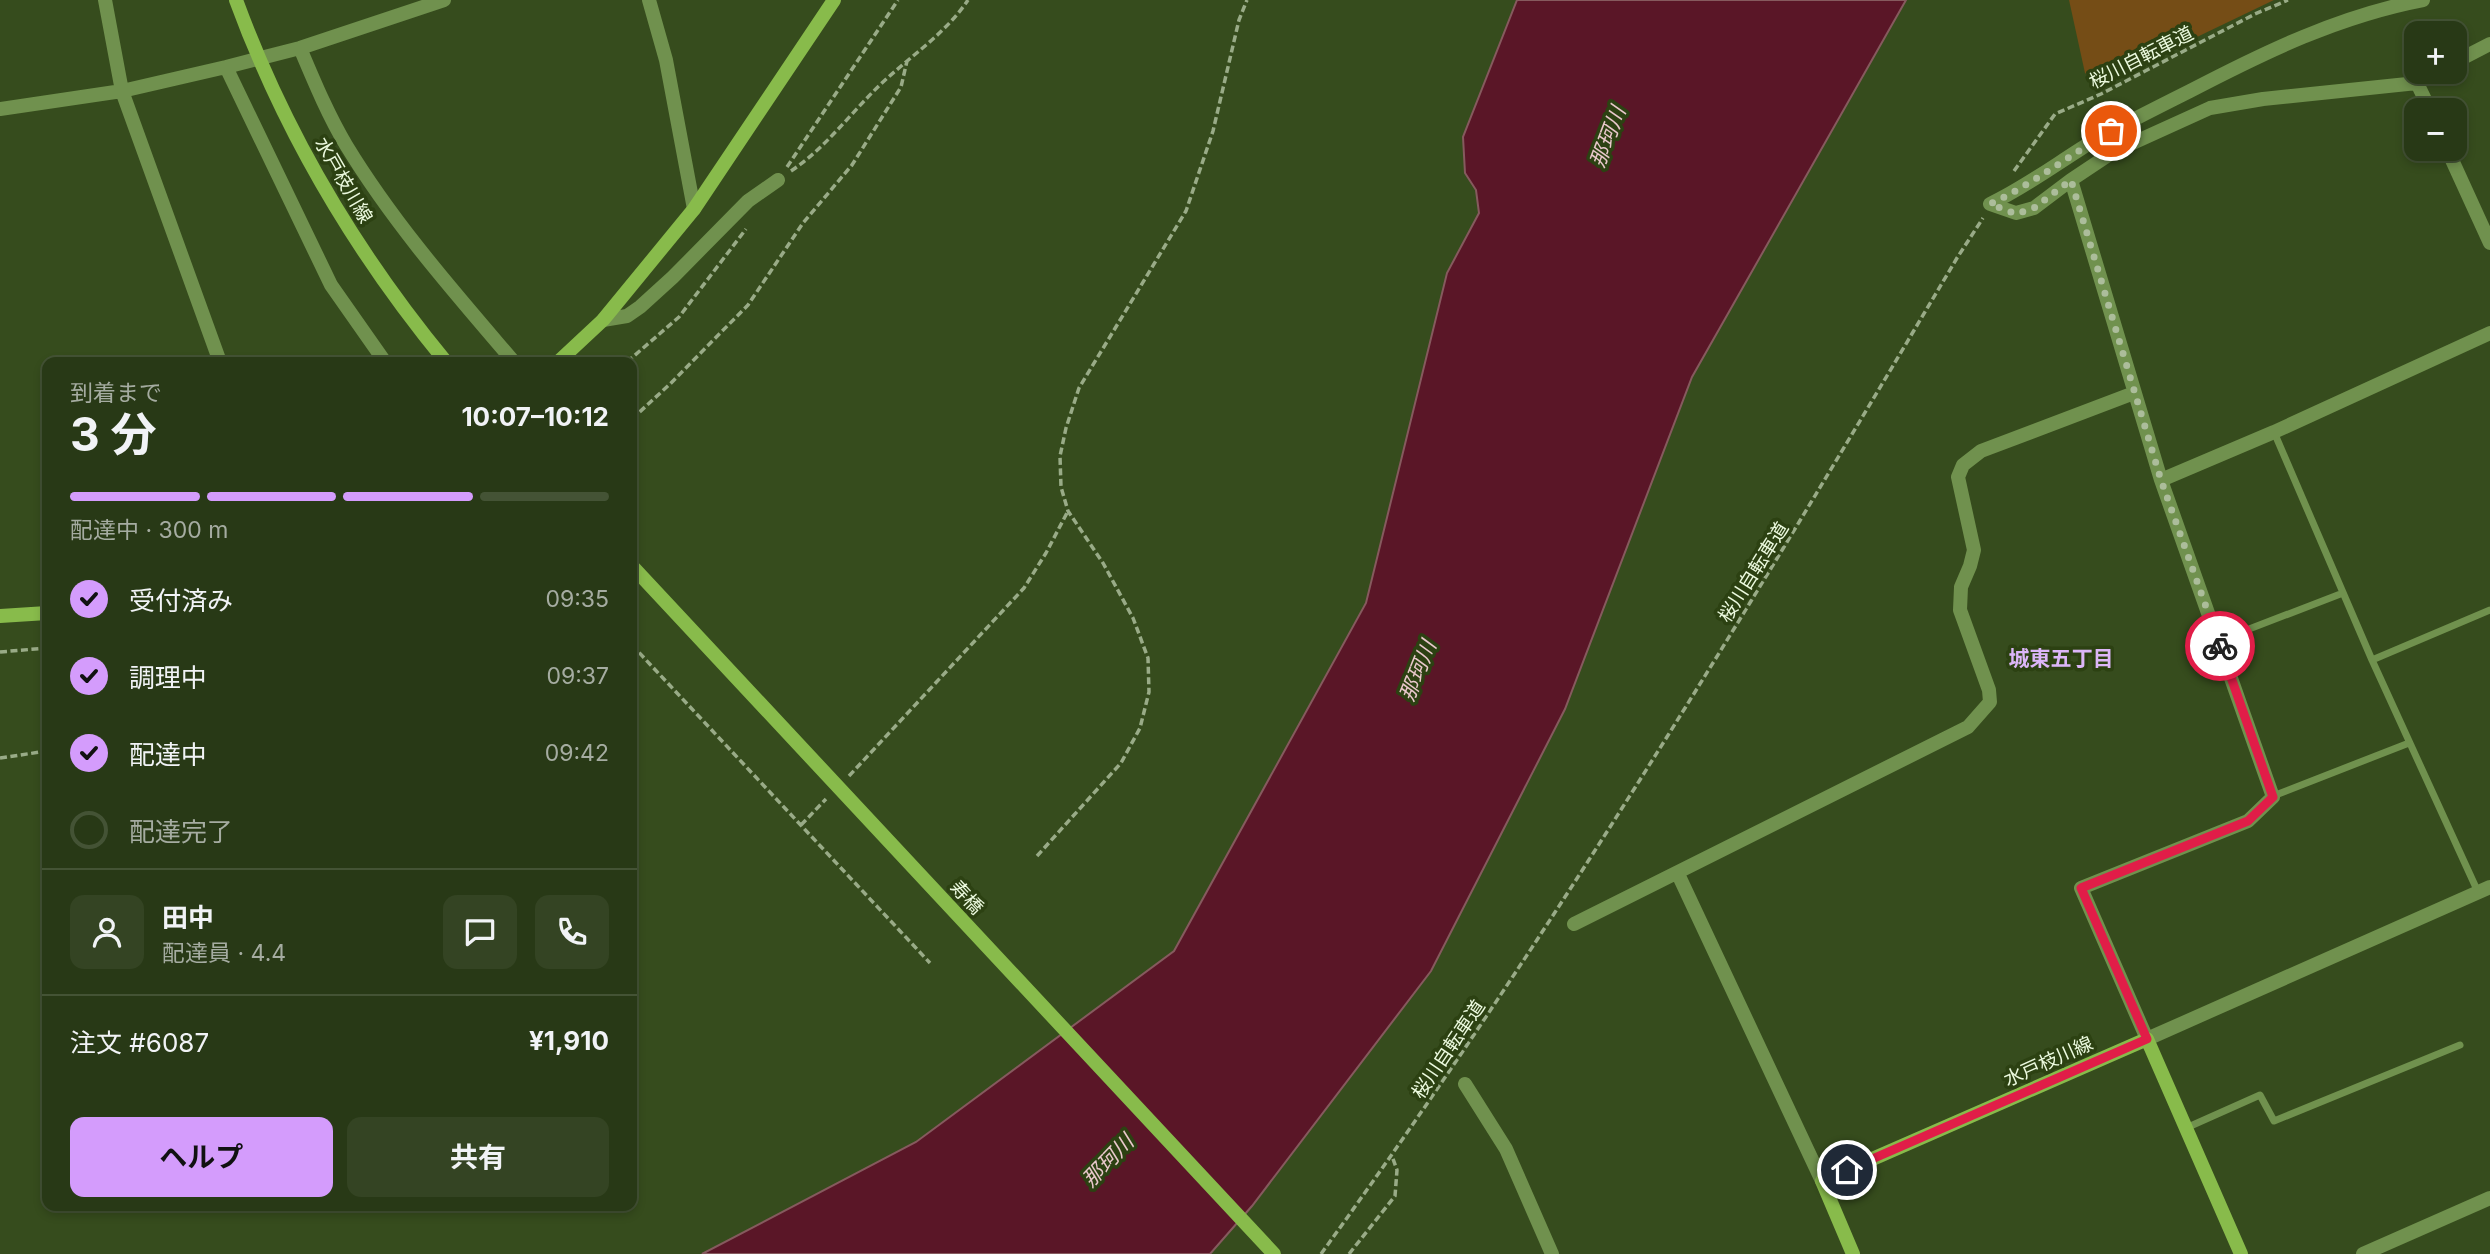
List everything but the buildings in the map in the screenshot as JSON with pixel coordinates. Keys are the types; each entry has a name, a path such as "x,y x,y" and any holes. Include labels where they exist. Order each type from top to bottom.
{"main road":[{"name":"水戸枝川線","path":"236,0 257,58 344,221 402,310 442,357"},
{"path":"563,357 603,320 694,209 834,0"},
{"name":"寿橋","path":"637,571 1274,1254"},
{"path":"0,616 42,613"},
{"name":"水戸枝川線","path":"1822,1181 2147,1039"},
{"path":"2147,1039 2241,1254"},
{"path":"1822,1181 1853,1254"}],"street":[{"path":"105,0 122,91 218,357"},
{"path":"0,109 122,91 226,67 300,48 444,0"},
{"path":"649,0 666,60 694,209"},
{"path":"1990,204 2021,190 2071,154 2131,120 2259,55 2329,25 2386,7 2423,0"},
{"path":"2467,56 2490,44"},
{"path":"300,48 316,87 346,145 423,255 510,357"},
{"path":"226,67 331,285 381,357"},
{"path":"1990,204 2016,214 2034,208 2113,152 2210,108 2263,99 2407,84"},
{"path":"2452,161 2490,243"},
{"path":"603,320 627,316 640,307 748,201 778,180"},
{"path":"2071,180 2161,480 2273,797 2248,821 2081,888 2147,1039 2484,889"},
{"path":"2161,480 2274,432 2490,333"},
{"path":"1574,924 1968,727 1990,702 1989,690 1960,610 1961,587 1974,550 1958,477 1963,465 1981,452 2134,393"},
{"path":"1678,874 1822,1181"},
{"path":"1465,1084 1506,1149 1552,1254"},
{"path":"2363,1254 2490,1198"}],"lane":[{"path":"2274,432 2409,744 2484,889"},
{"path":"2218,641 2343,593"},
{"path":"2371,660 2490,610"},
{"path":"2273,797 2409,744"},
{"path":"2186,1128 2260,1096 2274,1121 2460,1045"}],"path":[{"path":"778,180 809,159 883,82 954,20 968,0"},
{"path":"1037,856 1121,763 1140,728 1149,692 1148,658 1133,618 1103,563 1068,510 1061,487 1060,456 1066,428 1079,388 1186,211 1213,131 1239,20 1247,0"},
{"name":"桜川自転車道","path":"2014,171 2055,114 2288,0"},
{"path":"637,414 748,305 803,223 852,166 901,87 907,61"},
{"name":"桜川自転車道","path":"1321,1254 1392,1156 1554,914 1803,518 1990,204"},
{"path":"846,778 1024,588 1046,554 1068,510"},
{"path":"0,652 42,648"},
{"path":"637,650 930,962"},
{"path":"0,758 42,752"},
{"path":"801,825 828,797"},
{"path":"1349,1254 1395,1196 1397,1170 1392,1156"}],"shaded area":[{"path":"2069,0 2274,0 2174,48 2094,79 2085,73"}],"water":[{"name":"那珂川","path":"1517,0 1906,0 1692,377 1565,709 1431,971 1252,1206 1210,1254 702,1254 916,1142 1174,951 1366,603 1447,273 1479,213 1476,190 1465,173 1463,137"}],"way so far":[{"path":"2111,131 2071,154 2021,190 1990,204 2016,214 2034,208 2071,180 2161,480 2220,646"}],"district":[{"name":"城東五丁目","path":"2061,659"}],"route":[{"path":"1847,1170 2147,1039 2081,888 2248,821 2273,797 2220,646"}]}
